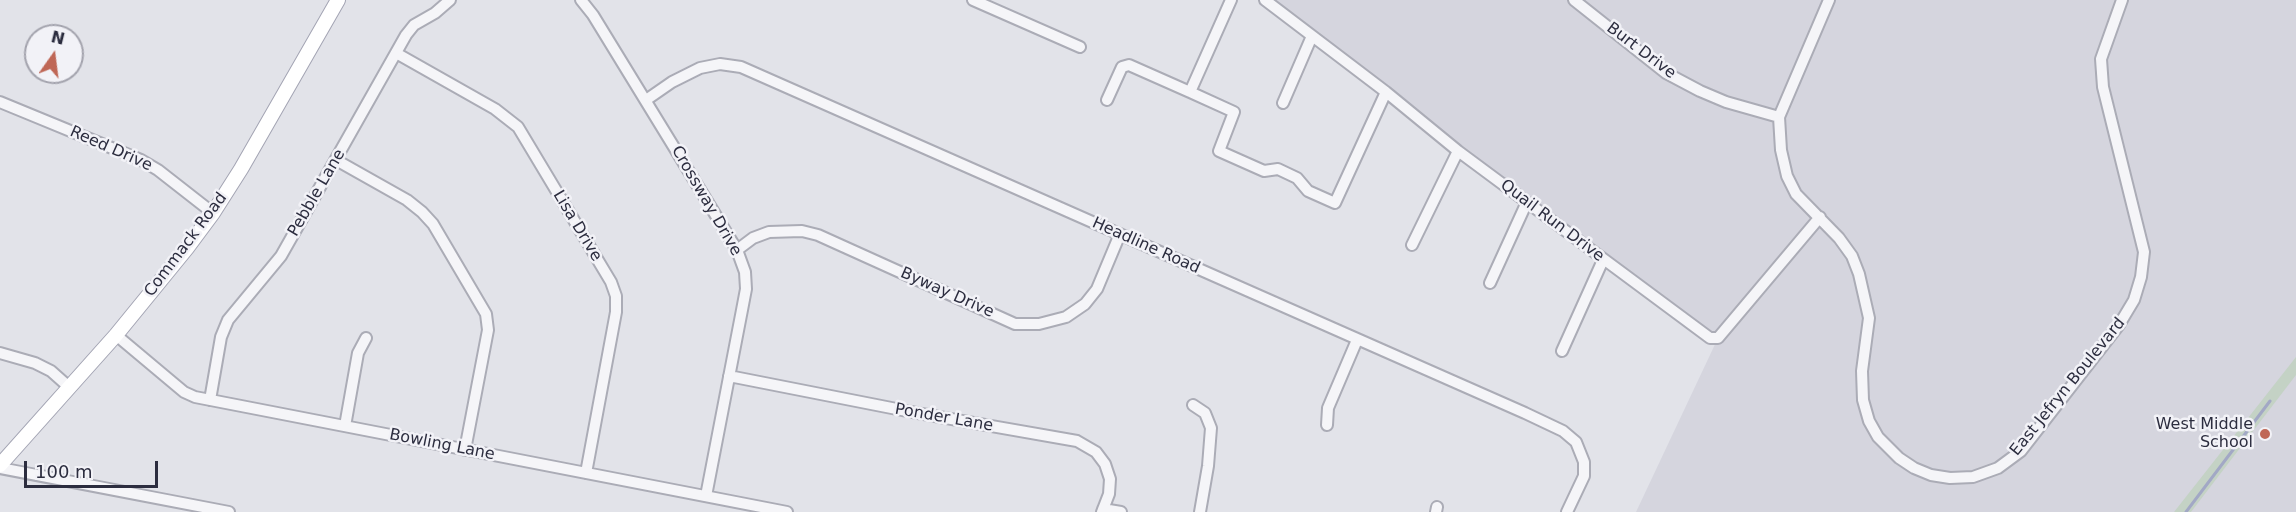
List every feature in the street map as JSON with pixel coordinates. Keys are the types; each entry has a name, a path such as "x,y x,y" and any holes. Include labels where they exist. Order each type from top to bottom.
{"main road":[{"name":"Commack Road","path":"0,466 116,334 213,213 241,169 338,0"}],"street":[{"name":"Pebble Lane","path":"210,400 221,337 228,320 280,256 414,25 450,0"},
{"name":"Crossway Drive","path":"581,0 593,15 737,250 745,272 746,289 706,496"},
{"path":"973,0 1080,47"},
{"path":"1191,92 1231,0"},
{"name":"Quail Run Drive","path":"1265,0 1386,92 1458,151 1710,338 1718,338 1820,217"},
{"name":"Burt Drive","path":"1574,0 1666,72 1726,102 1779,117"},
{"path":"1779,117 1829,0"},
{"name":"East Jefryn Boulevard","path":"1779,117 1781,150 1787,176 1796,194 1820,217 1852,256 1859,274 1869,318 1862,371 1863,400 1869,421 1878,437 1892,453 1914,468 1931,475 1950,478 1973,477 1998,468 2020,451 2124,318 2134,300 2141,278 2144,252 2103,87 2101,59 2122,0"},
{"path":"1283,103 1312,36"},
{"name":"Lisa Drive","path":"396,53 495,109 518,127 611,282 616,296 616,312 586,473"},
{"name":"Headline Road","path":"646,100 672,82 700,68 720,64 741,67 1563,431 1576,442 1584,462 1584,476 1567,512"},
{"path":"1107,100 1122,67 1130,65 1191,92 1234,112 1219,151 1264,171 1278,169 1287,173 1297,178 1308,191 1335,203 1386,92"},
{"name":"Reed Drive","path":"0,102 141,160 158,170 213,213"},
{"path":"1412,245 1458,151"},
{"path":"336,159 407,200 422,212 433,224 486,314 488,330 465,450"},
{"path":"1490,283 1527,202"},
{"name":"Byway Drive","path":"737,250 753,238 769,232 802,231 818,235 1015,324 1039,324 1066,317 1085,304 1097,289 1120,234"},
{"path":"1562,351 1603,260"},
{"name":"Bowling Lane","path":"116,334 184,392 195,397 788,512"},
{"path":"345,426 358,352 366,338"},
{"path":"1326,425 1328,408 1357,340"},
{"path":"0,353 35,363 51,371 69,387"},
{"name":"Ponder Lane","path":"729,376 1077,441 1096,452 1106,464 1110,479 1109,494 1103,511"},
{"path":"1193,405 1204,413 1211,428 1200,512"},
{"path":"0,466 229,512"},
{"path":"1103,511 1121,512"}],"shaded area":[{"path":"1265,0 2296,0 2296,512 1636,512 1718,338 1710,338"}],"green space":[{"path":"2296,357 2296,375 2191,512 2174,512"}],"waterway":[{"path":"2186,512 2270,401"}],"place":[{"name":"West Middle School","path":"2265,434"}]}
